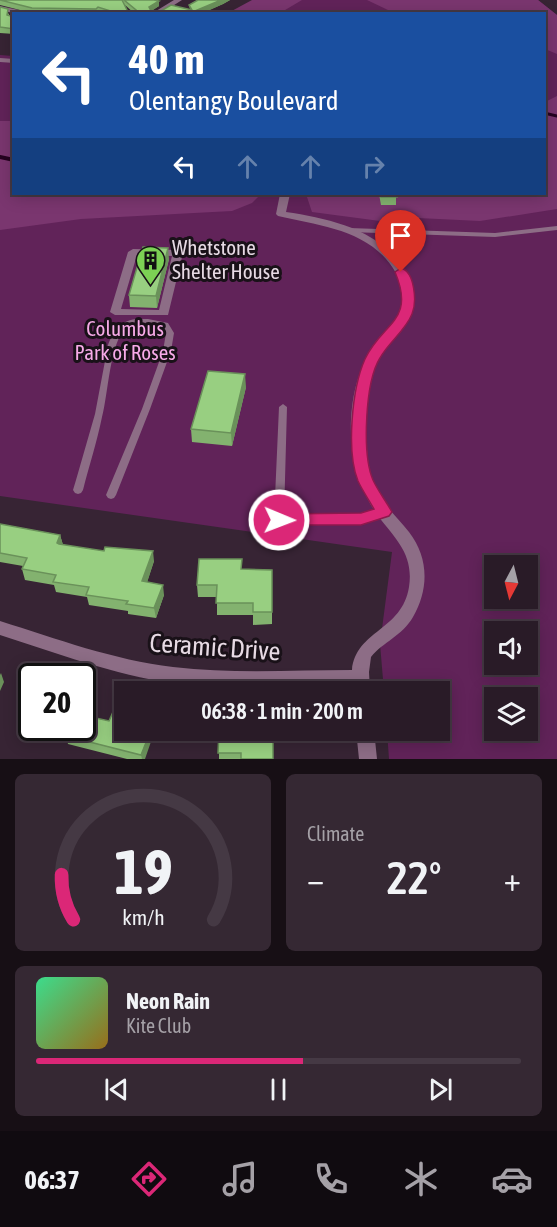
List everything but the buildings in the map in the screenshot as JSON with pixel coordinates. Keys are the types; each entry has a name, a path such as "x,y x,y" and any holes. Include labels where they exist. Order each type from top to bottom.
{"street":[{"path":"158,12 179,0"},
{"path":"0,8 19,12"},
{"path":"285,195 281,214 316,220 366,238 386,254 401,272 407,285 406,314 372,359 361,395 360,460 365,481 384,512 405,535 413,548 417,585 413,603 402,621 364,652 360,667 362,681"},
{"path":"133,252 178,253 164,313 115,312 133,252"},
{"name":"Ceramic Drive","path":"0,628 99,659 172,675 282,681"},
{"path":"366,741 368,759"}],"lane":[{"path":"349,230 495,235 557,228"},
{"path":"78,490 100,408 108,360 117,335 120,329 132,322 157,322 167,327 170,333 167,351 111,495"},
{"path":"283,407 279,520 361,519 384,512"}],"green space":[{"name":"Columbus Park of Roses","path":"262,0 538,0 557,15 557,759 389,759 388,741 450,741 450,681 383,681 380,644 392,552 0,496 0,55 12,56 12,195 546,195 546,12 259,12"}],"shaded area":[{"path":"252,0 302,0 282,12 230,12"},
{"path":"367,0 538,0 557,15 557,54 546,49 546,12 397,12"},
{"path":"557,96 557,209 480,221 418,218 418,226 312,212 306,195 546,195 546,102"},
{"path":"0,121 12,121 12,195 260,195 252,203 232,211 81,219 0,230"}],"waterway":[{"path":"546,113 557,116"},
{"path":"0,157 12,160"}],"place":[{"name":"Whetstone Shelter House","path":"151,286"}],"route":[{"path":"279,520 361,519 384,512 365,481 360,460 361,395 372,359 406,314 407,285 401,272"}]}
